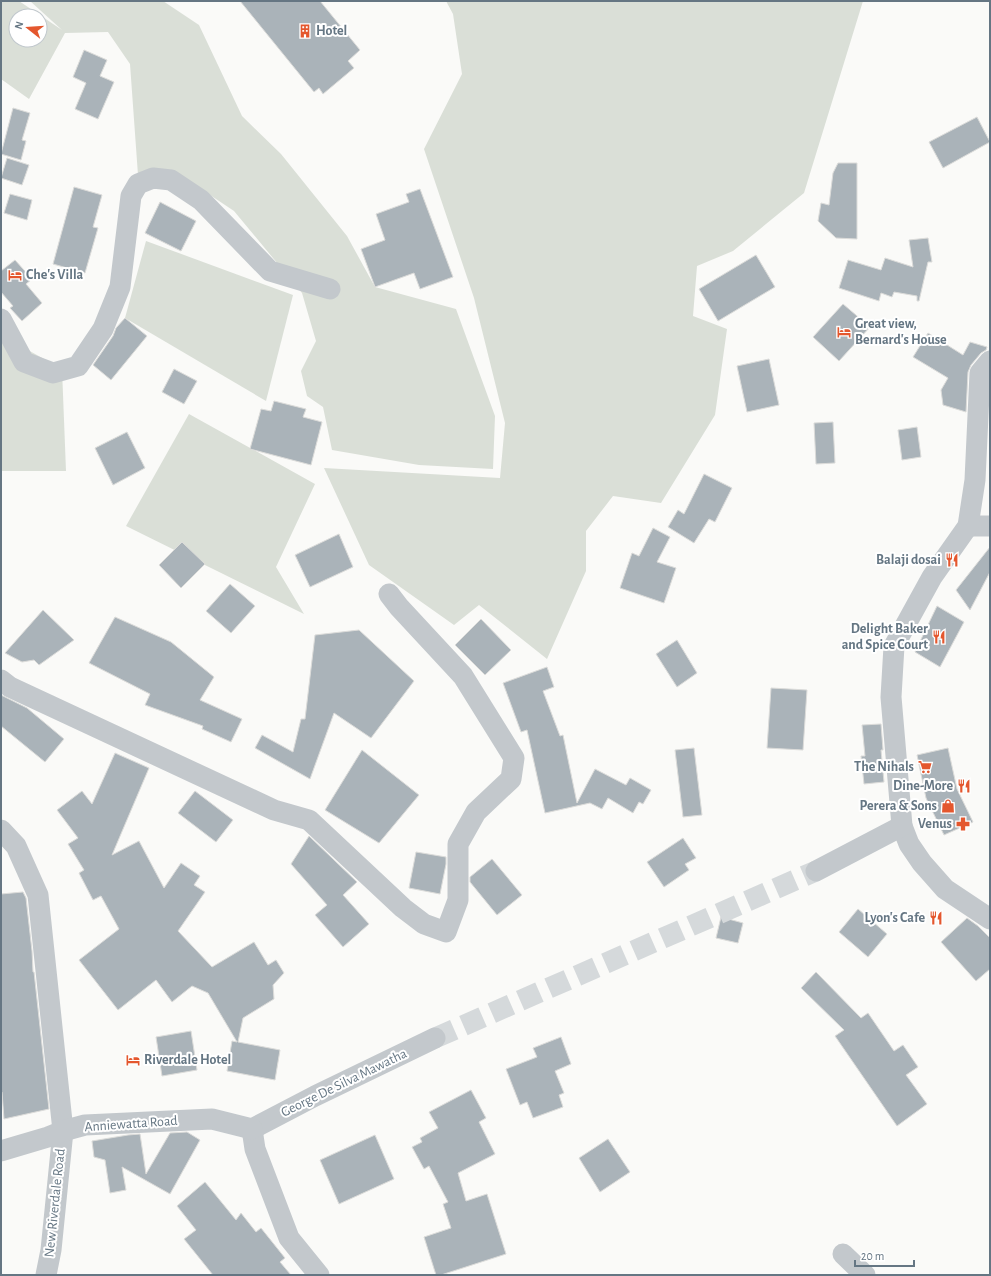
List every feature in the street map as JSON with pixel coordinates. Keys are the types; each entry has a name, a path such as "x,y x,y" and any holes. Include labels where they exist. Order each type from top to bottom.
{"street":[{"path":"1,319 24,362 53,373 78,366 103,329 120,287 132,196 138,184 153,178 172,180 202,200 270,271 330,289"},
{"path":"990,361 980,373 975,480 968,526 932,578 894,646 891,697 902,826 909,844 922,863 945,890 990,919"},
{"path":"968,526 990,526"},
{"path":"1,680 10,687 274,810 309,820 403,908 424,924 446,932 458,900 458,844 476,812 510,779 514,758 462,676 389,594"},
{"path":"816,871 902,826"},
{"path":"1,830 16,846 38,895 63,1131"},
{"name":"George De Silva Mawatha","path":"252,1128 322,1092 435,1038"},
{"name":"Anniewatta Road","path":"1,1151 85,1125 212,1119 252,1128"},
{"path":"252,1128 255,1149 289,1238 318,1275"},
{"name":"New Riverdale Road","path":"46,1275 51,1250 63,1131"},
{"path":"843,1254 865,1275"}],"shaded area":[{"path":"1,1 19,1 29,8 8,8 8,48 48,48 48,21 62,30 48,17 48,8 38,8 30,1 163,1 199,25 242,116 281,154 347,236 375,287 456,309 495,416 493,469 419,465 332,450 323,407 307,396 301,371 316,341 302,293 234,211 180,175 139,189 130,64 108,32 65,33 29,99 1,79"},
{"path":"446,1 863,1 804,193 733,251 697,266 693,316 727,329 715,415 661,503 613,496 586,531 586,571 547,659 479,605 454,625 369,565 324,468 500,478 505,423 474,298 424,149 462,74 453,14"},
{"path":"146,241 293,295 266,401 125,318"},
{"path":"1,335 62,369 66,471 1,471"},
{"path":"189,414 315,484 276,567 304,614 126,526"}],"building":[{"name":"Hotel","path":"240,1 320,1 360,50 348,61 354,68 323,94 319,88 314,92"},
{"path":"84,50 107,60 100,76 114,82 98,119 75,109 86,83 73,77"},
{"path":"13,108 30,113 22,140 26,141 21,160 1,154"},
{"path":"977,117 990,142 943,168 929,142"},
{"path":"7,158 29,165 22,185 1,178"},
{"path":"838,163 857,163 857,239 836,238 818,221 821,203 829,205 833,173"},
{"path":"74,187 102,195 93,227 98,228 85,273 53,264"},
{"path":"420,189 453,277 420,289 414,273 375,287 361,249 385,240 376,214 409,202 406,194"},
{"path":"10,194 32,200 27,220 4,213"},
{"path":"160,202 196,221 181,251 145,233"},
{"path":"928,238 932,262 928,262 919,301 917,301 917,296 894,292 892,297 881,293 879,301 839,288 848,260 881,270 885,258 913,267 909,240"},
{"path":"756,255 775,287 718,321 699,289"},
{"path":"15,260 32,279 26,284 42,303 22,321 10,308 13,306 1,292 1,271"},
{"name":"Great view, Bernard's House","path":"843,304 870,327 839,361 813,337"},
{"path":"125,318 147,336 111,380 93,365 113,336 116,328"},
{"path":"928,333 963,355 970,342 987,347 986,350 981,353 971,365 968,372 966,412 943,405 941,390 948,378 913,357"},
{"path":"769,359 779,405 747,412 737,366"},
{"path":"174,369 197,381 184,404 162,392"},
{"path":"274,401 306,409 303,417 322,422 311,465 250,449 261,409 271,411"},
{"path":"833,422 835,463 816,464 814,423"},
{"path":"917,427 921,457 902,460 898,430"},
{"path":"127,432 145,468 113,485 95,448"},
{"path":"704,474 732,488 715,522 709,519 694,543 668,527 678,510 684,514"},
{"path":"653,528 670,537 657,562 676,568 664,603 620,588 632,553 639,556"},
{"path":"339,534 353,567 310,587 295,555"},
{"path":"182,542 205,564 181,588 159,565"},
{"path":"990,547 990,572 970,610 956,590"},
{"path":"230,584 255,606 231,633 206,611"},
{"name":"Delight Baker and Spice Court","path":"937,606 964,622 940,667 915,652"},
{"path":"43,610 74,640 39,665 34,660 22,662 5,653"},
{"path":"115,617 171,642 214,677 200,700 242,719 231,742 202,729 203,726 145,705 150,694 89,663"},
{"path":"481,619 511,650 485,675 455,645"},
{"path":"359,630 414,681 371,738 334,713 310,779 255,748 262,735 293,752 301,719 305,719 315,635"},
{"path":"677,640 697,673 677,687 656,654"},
{"path":"547,667 554,687 543,691 560,736 563,735 577,803 595,769 626,785 630,778 651,790 643,804 639,802 633,813 608,798 602,809 590,803 545,813 527,730 521,732 503,683"},
{"path":"771,688 807,690 803,750 767,748"},
{"path":"1,695 27,708 64,739 45,762 1,726"},
{"path":"881,724 883,750 881,750 884,782 864,784 861,756 865,756 862,725"},
{"path":"694,748 702,815 683,817 675,750"},
{"path":"948,748 957,789 973,822 944,835 926,798 917,755"},
{"path":"362,750 419,795 379,843 325,810"},
{"path":"115,753 149,768 112,855 139,841 164,888 181,863 200,876 194,885 205,892 178,931 212,967 254,942 268,965 276,960 284,973 273,985 274,999 243,1018 238,1042 280,1050 275,1080 227,1071 232,1041 237,1042 208,993 192,986 172,1002 156,980 118,1010 79,960 119,929 101,896 93,900 79,873 84,870 68,844 78,838 57,810 82,791 92,804"},
{"path":"195,791 233,820 216,842 178,813"},
{"path":"309,836 357,882 343,895 369,924 343,947 315,915 327,905 291,864"},
{"path":"683,838 696,858 685,864 689,870 664,887 647,862"},
{"path":"416,852 446,857 440,894 409,888"},
{"path":"492,859 522,895 497,915 470,882 470,877"},
{"path":"23,892 26,898 49,1109 4,1119 1,1092 1,894"},
{"path":"858,909 887,934 868,957 839,932"},
{"path":"721,917 743,923 738,943 716,938"},
{"path":"967,918 990,938 990,969 976,981 941,942"},
{"path":"816,972 861,1018 868,1013 894,1051 903,1045 918,1067 906,1075 927,1104 897,1126 835,1036 844,1030 801,988"},
{"path":"191,1031 197,1070 162,1076 156,1037"},
{"path":"561,1037 571,1064 555,1071 564,1093 559,1095 563,1107 533,1118 527,1102 520,1105 506,1069 537,1057 533,1048"},
{"path":"471,1090 486,1118 479,1122 495,1154 458,1173 466,1201 487,1194 506,1254 441,1275 436,1275 424,1237 451,1228 443,1204 448,1202 429,1166 424,1169 412,1147 422,1142 420,1138 438,1128 429,1112"},
{"path":"187,1132 200,1140 170,1194 122,1167 126,1190 110,1193 105,1160 94,1157 92,1141 140,1134 146,1174 170,1133"},
{"path":"375,1135 394,1179 339,1204 320,1160"},
{"path":"608,1139 630,1172 600,1192 579,1158"},
{"path":"205,1182 236,1220 241,1213 256,1232 261,1228 285,1258 280,1262 291,1275 213,1275 184,1239 196,1230 177,1206"}],"tunnel":[{"path":"435,1038 816,871"}],"place":[{"name":"Hotel","path":"305,31"},
{"name":"Che's Villa","path":"15,275"},
{"name":"Great view, Bernard's House","path":"844,332"},
{"name":"Balaji dosai","path":"952,560"},
{"name":"Delight Baker and Spice Court","path":"939,637"},
{"name":"The Nihals","path":"925,767"},
{"name":"Dine-More","path":"964,786"},
{"name":"Perera & Sons","path":"948,806"},
{"name":"Venus","path":"963,824"},
{"name":"Lyon's Cafe","path":"936,918"},
{"name":"Riverdale Hotel","path":"133,1060"}]}
